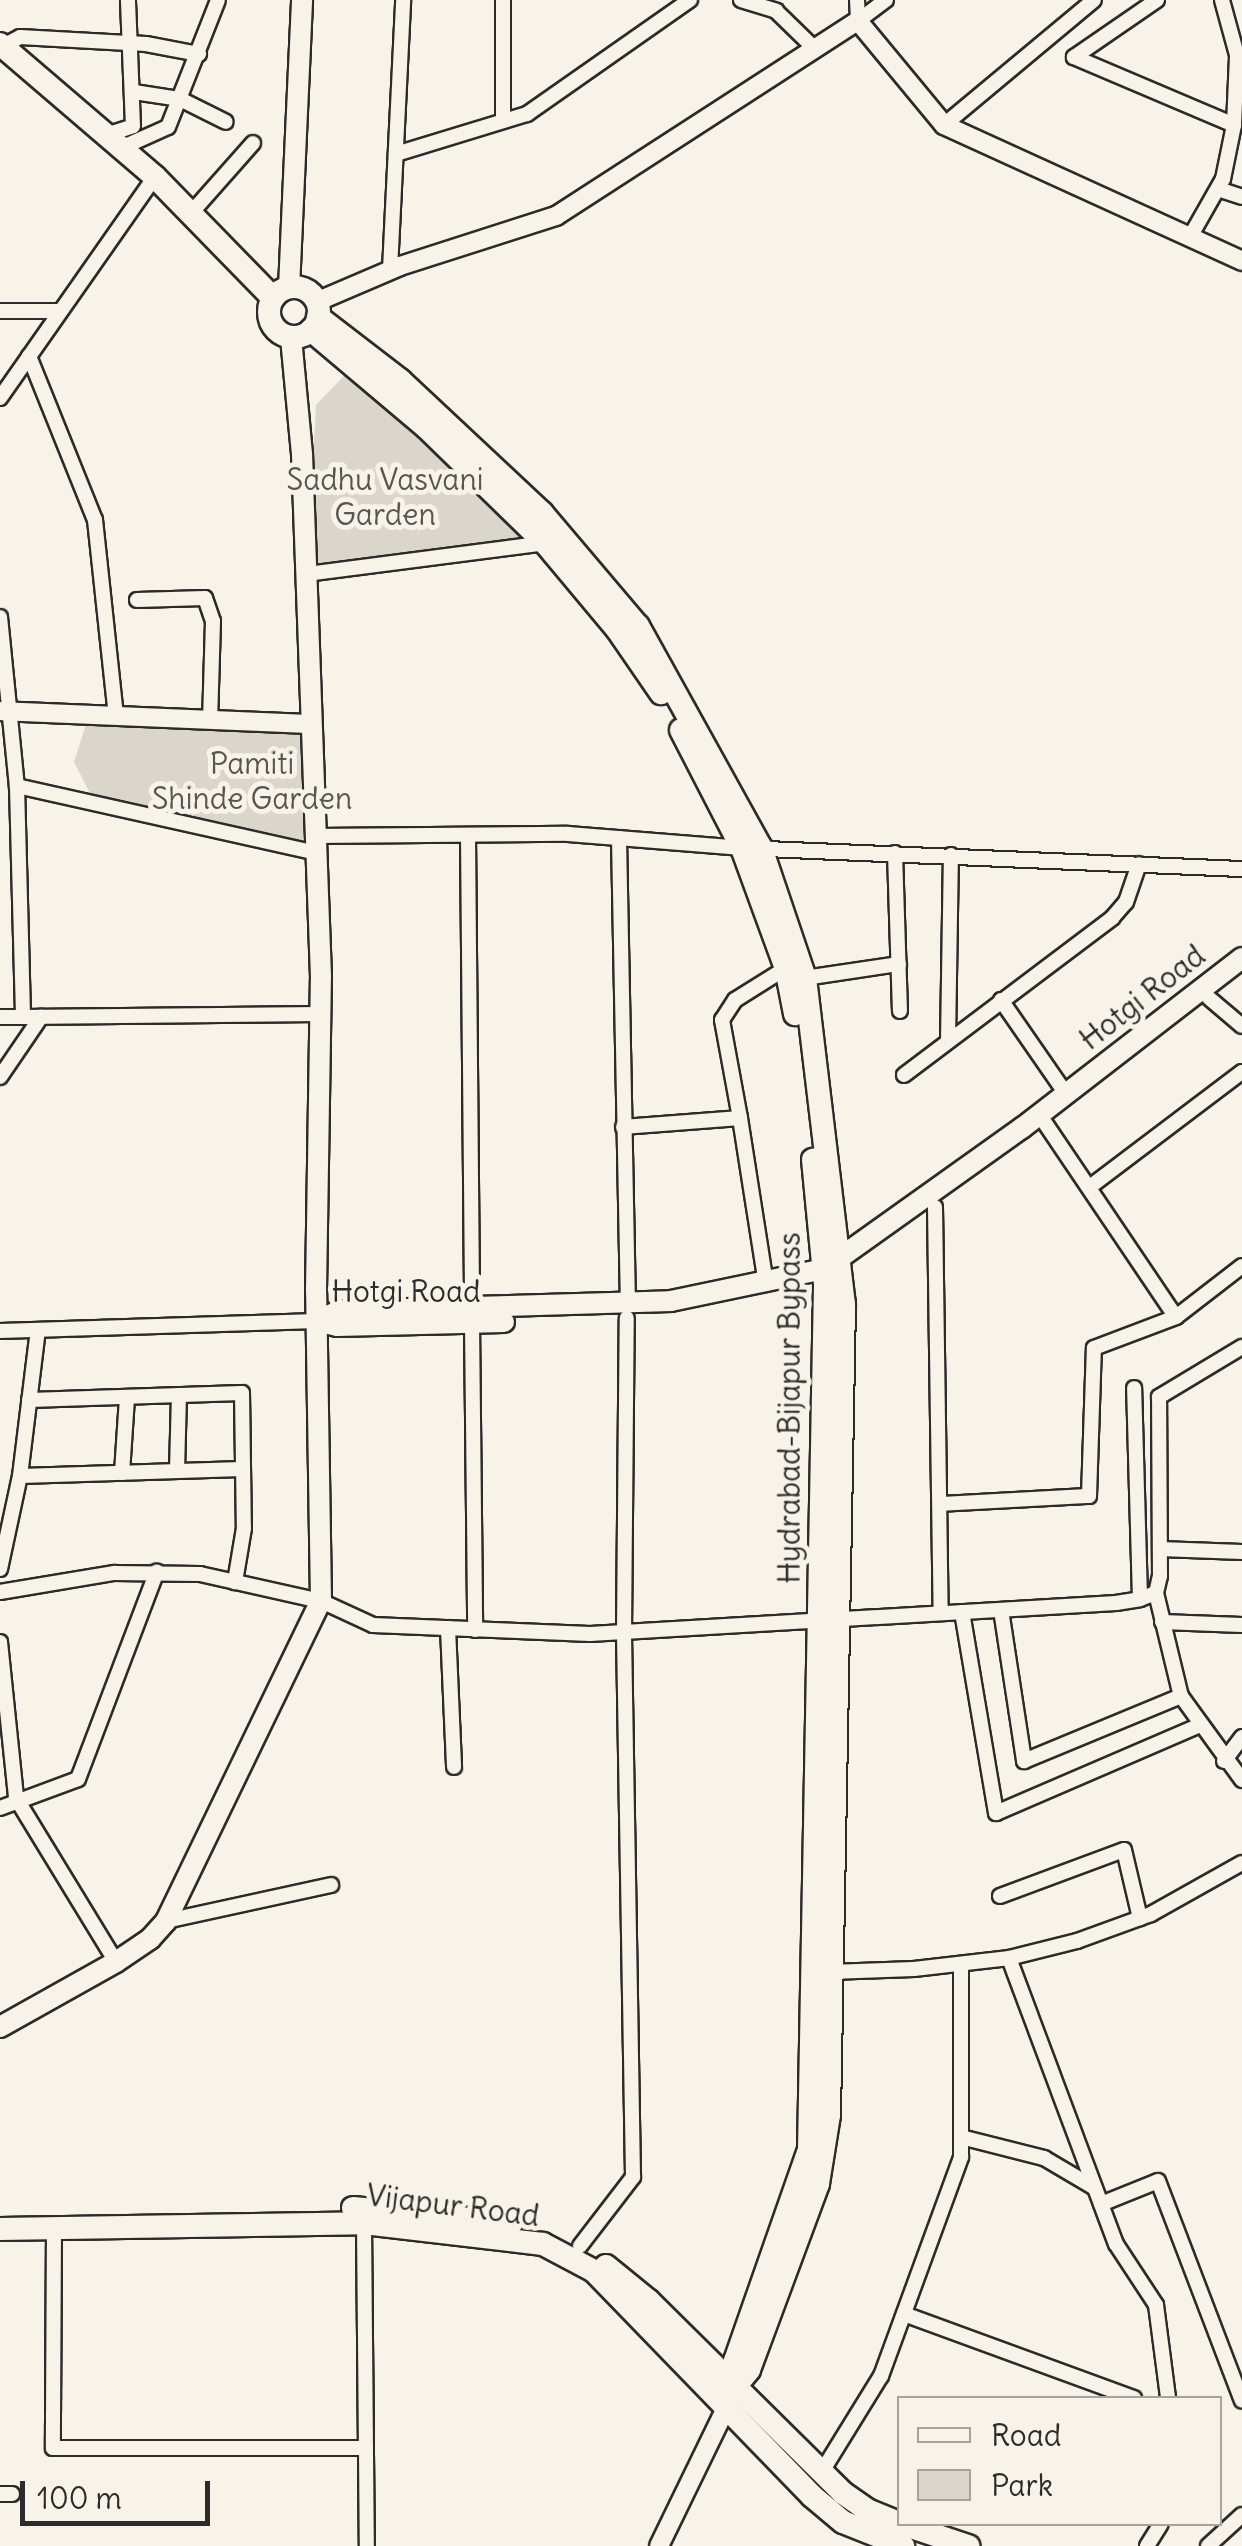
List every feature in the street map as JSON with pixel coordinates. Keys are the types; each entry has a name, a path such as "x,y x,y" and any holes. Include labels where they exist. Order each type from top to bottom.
{"main road":[{"path":"302,0 282,293 271,322 309,322 400,380 542,513 638,626 752,848"},
{"path":"0,2027 116,1962 150,1939 166,1921 321,1601 316,1321 320,1014 302,454 309,322 306,290 282,293 2,45"},
{"name":"Hydrabad-Bijapur Bypass","path":"309,322 546,542 618,630 662,694 752,848 796,973 801,1045 833,1272 828,1621 809,2150 735,2361 730,2397"},
{"name":"Hotgi Road","path":"627,1311 833,1272 1242,958"},
{"name":"Hotgi Road","path":"316,1321 338,1311 472,1316 627,1311 833,1272 935,1207 1242,973"},
{"path":"730,2397 749,2370 818,2184 829,2115 828,1621"},
{"name":"Vijapur Road","path":"0,2216 387,2209 536,2227 580,2246 648,2301 812,2496 843,2522 903,2546"},
{"name":"Vijapur Road","path":"0,2229 364,2223 520,2239 570,2256 594,2271 730,2397 867,2510 897,2521"},
{"name":"Vijapur Road","path":"910,2526 968,2546"}],"street":[{"path":"114,142 133,126 128,0"},
{"path":"114,142 168,127 218,0"},
{"path":"390,270 403,0"},
{"path":"503,0 503,121"},
{"path":"396,154 527,114 690,0"},
{"path":"741,0 776,12 813,47"},
{"path":"858,0 858,21 944,126 1242,261"},
{"path":"309,322 390,270 556,216 886,0"},
{"path":"944,126 1094,0"},
{"path":"1158,0 1074,57 1234,125"},
{"path":"1190,238 1218,188 1234,125 1237,55 1224,1"},
{"path":"2,45 20,37 131,44 199,54"},
{"path":"134,92 180,99 226,122"},
{"path":"192,212 253,143"},
{"path":"0,398 155,177"},
{"path":"1218,188 1242,197"},
{"path":"0,311 60,312"},
{"path":"28,356 95,520 116,716"},
{"path":"307,574 546,542"},
{"path":"137,600 205,598 213,621 210,720"},
{"path":"1,622 6,711 16,786 22,1017"},
{"path":"6,711 312,724"},
{"path":"16,786 316,845 468,835 619,838 752,848 1242,869"},
{"path":"468,835 475,1630"},
{"path":"580,2246 632,2177 624,1632 627,1311 619,838"},
{"path":"895,853 900,1011"},
{"path":"948,1041 951,855"},
{"path":"904,1074 1112,918 1126,902 1139,864"},
{"path":"766,1284 740,1118 723,1040 725,1011 796,973 899,964"},
{"path":"1210,998 1242,1026"},
{"path":"1001,1000 1066,1094"},
{"path":"0,1017 320,1014"},
{"path":"0,1077 41,1017"},
{"path":"1091,1186 1242,1072"},
{"path":"622,1127 740,1118"},
{"path":"1045,1123 1176,1317"},
{"path":"935,1207 941,1613"},
{"path":"940,1504 1089,1496 1094,1348 1176,1317 1242,1266"},
{"path":"0,1330 316,1321"},
{"path":"0,1570 20,1476 38,1330"},
{"path":"1242,1347 1158,1398 1160,1549 1156,1593 1181,1696 1242,1780"},
{"path":"1134,1388 1140,1599"},
{"path":"30,1400 242,1393 244,1528 235,1582"},
{"path":"177,1471 178,1395"},
{"path":"122,1473 127,1397"},
{"path":"20,1476 243,1469"},
{"path":"1160,1549 1242,1552"},
{"path":"0,1592 114,1573 157,1571 235,1582 321,1601 373,1625 624,1632 1001,1610 1140,1599 1156,1593"},
{"path":"0,1808 16,1798 78,1779 157,1571"},
{"path":"1001,1610 1024,1761 1181,1696"},
{"path":"962,1612 996,1813 1200,1725"},
{"path":"1162,1622 1242,1624"},
{"path":"448,1628 454,1767"},
{"path":"0,1642 16,1798 116,1962"},
{"path":"1224,1760 1242,1737"},
{"path":"1000,1896 1124,1850 1140,1918"},
{"path":"830,1972 1008,1958 1140,1918 1204,1888 1242,1864"},
{"path":"166,1921 331,1885"},
{"path":"1008,1958 1116,2244 1156,2305 1168,2396"},
{"path":"822,2473 882,2376 962,2157 962,1964"},
{"path":"961,2138 1044,2158 1095,2188"},
{"path":"1101,2204 1158,2181 1242,2401"},
{"path":"364,2223 367,2546"},
{"path":"54,2228 53,2448 366,2448"},
{"path":"904,2314 1129,2396"},
{"path":"659,2546 730,2397"},
{"path":"1208,2546 1242,2515"}],"green space":[{"name":"Sadhu Vasvani Garden","path":"346,374 388,399 537,535 410,570 307,574 316,405"},
{"name":"Pamiti Shinde Garden","path":"89,715 312,724 317,853 95,803 74,762"}]}
